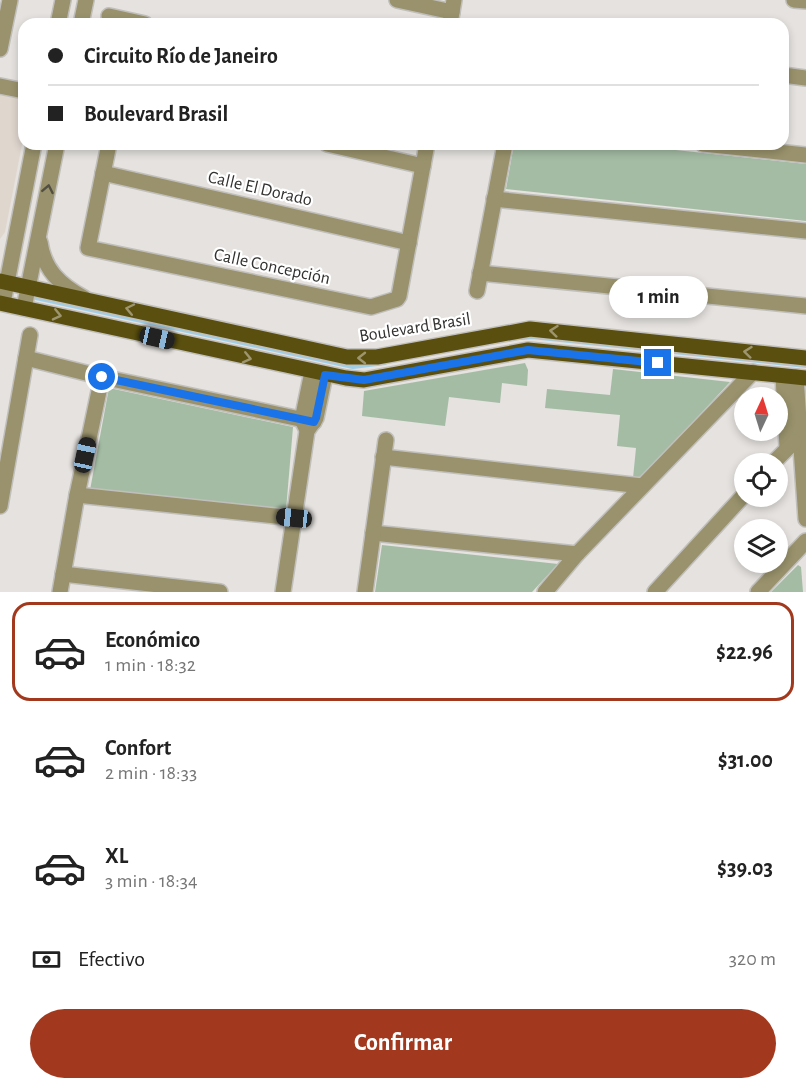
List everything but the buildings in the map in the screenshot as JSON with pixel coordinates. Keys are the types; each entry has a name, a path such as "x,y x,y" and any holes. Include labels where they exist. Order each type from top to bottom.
{"main road":[{"name":"Boulevard Brasil","path":"4,281 347,357 377,357 530,329 806,358"},
{"path":"2,303 319,374 364,380 528,350 795,377"}],"street":[{"path":"0,49 8,0"},
{"path":"59,18 63,0"},
{"path":"82,18 86,0"},
{"path":"397,0 452,12"},
{"path":"794,0 806,1"},
{"path":"109,16 117,18"},
{"path":"789,76 806,78"},
{"path":"0,86 18,90"},
{"path":"2,303 4,281 18,228 33,150"},
{"path":"24,308 56,150"},
{"name":"Calle Concepción","path":"108,150 88,248 371,307 397,299 399,296 426,150"},
{"path":"353,150 423,166"},
{"path":"477,291 503,150"},
{"path":"759,150 806,155"},
{"name":"Calle El Dorado","path":"103,173 409,243"},
{"path":"494,199 806,231"},
{"path":"0,253 11,241 18,228"},
{"path":"39,229 43,258 50,271 73,292 90,300"},
{"path":"480,273 806,306"},
{"path":"0,506 30,335"},
{"path":"26,358 308,424"},
{"path":"545,592 577,554 753,372"},
{"path":"283,592 308,424 319,374"},
{"path":"60,592 76,495 102,377"},
{"path":"795,377 806,519"},
{"path":"787,447 795,377"},
{"path":"782,453 800,437"},
{"path":"365,592 386,440"},
{"path":"383,457 642,486"},
{"path":"76,495 294,518"},
{"path":"655,592 734,506"},
{"path":"373,533 577,554"},
{"path":"758,592 806,541"},
{"path":"63,574 220,592"}],"shaded area":[{"path":"0,95 18,99 18,150 21,150 5,232 0,239"}],"green space":[{"path":"513,150 676,150 806,164 806,221 506,189"},
{"path":"525,363 528,370 527,386 502,383 500,403 449,397 445,426 362,416 364,391"},
{"path":"613,369 730,382 640,479 633,478 636,448 617,446 620,415 545,408 547,389 610,395"},
{"path":"109,388 293,427 286,510 90,490"},
{"path":"382,545 558,564 532,592 375,592"},
{"path":"798,565 801,567 803,592 771,592"}],"waterway":[{"path":"36,298 353,367 385,363"},
{"path":"522,338 532,337 806,366"}],"route":[{"path":"102,377 314,422 325,375 364,380 528,350 658,363"}]}
